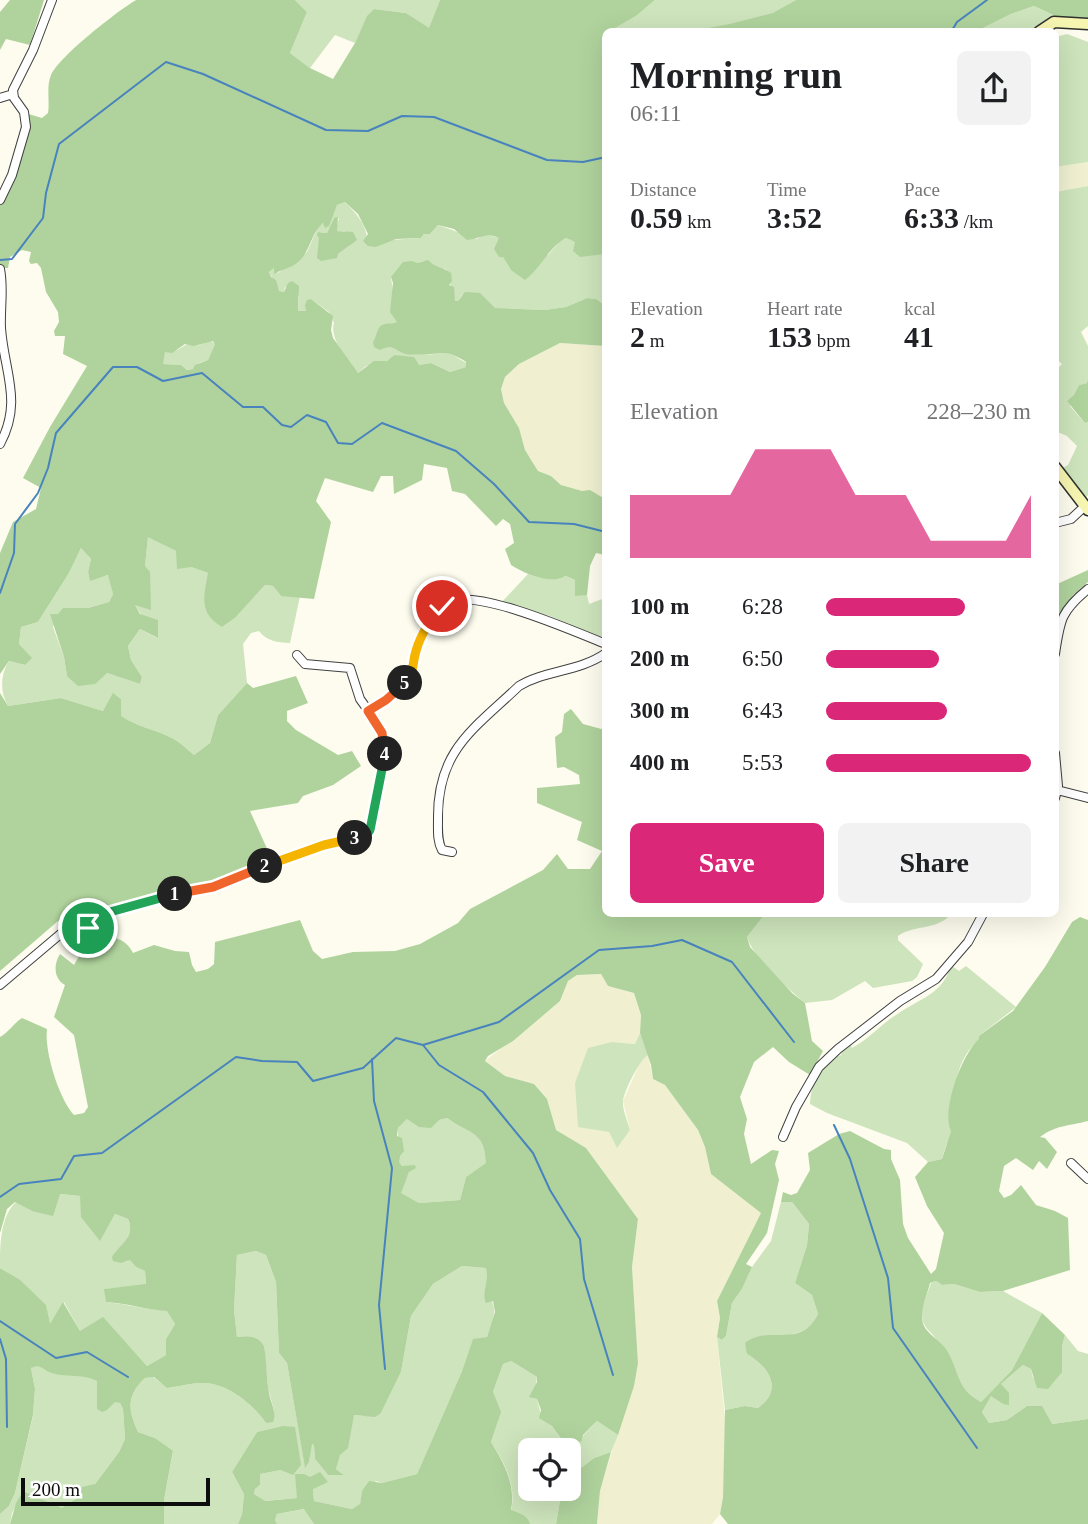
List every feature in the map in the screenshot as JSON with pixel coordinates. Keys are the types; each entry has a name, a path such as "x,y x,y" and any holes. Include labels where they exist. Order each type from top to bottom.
{"street":[{"path":"0,98 13,94 52,0"},
{"path":"1045,28 1054,22 1088,24"},
{"path":"0,200 12,175 26,127 24,112 13,94"},
{"path":"0,269 3,352 13,402 0,444"},
{"path":"1059,472 1086,503 1071,519 1059,522"},
{"path":"1059,630 1065,611 1088,589"},
{"path":"368,711 386,700 412,675 416,650 424,628 442,606 449,602 473,599 552,622 602,641"},
{"path":"0,985 64,931 88,928 110,912 180,892 213,887 305,851 365,836 370,830 385,753 382,733 360,699 350,668 305,664 297,655"},
{"path":"452,852 442,850 439,842 438,804 442,779 453,751 519,686 582,665 602,655"},
{"path":"1059,794 1088,799"},
{"path":"783,1137 798,1102 819,1067 900,1001 936,979 968,942 981,917"},
{"path":"1071,1163 1088,1179"}],"green space":[{"path":"10,0 44,0 30,45 6,39 0,50 0,12"},
{"path":"136,0 295,0 307,12 290,53 310,68 333,79 355,43 367,16 374,9 406,13 429,28 440,0 655,0 636,16 615,28 602,28 602,254 580,257 573,251 575,242 566,238 525,280 511,270 503,257 499,257 494,249 499,238 495,236 467,240 454,229 438,225 430,234 424,234 421,238 396,239 376,247 368,246 363,241 368,234 358,214 345,202 337,205 329,226 325,228 323,223 319,227 299,261 274,274 274,268 269,272 276,280 279,291 284,292 292,281 299,286 298,311 306,311 307,300 311,299 333,316 333,338 358,373 374,361 387,361 394,355 414,357 419,365 431,363 450,372 466,367 466,362 451,354 411,355 391,347 380,350 374,347 373,342 380,326 397,322 390,312 393,283 391,277 403,262 417,263 428,260 451,273 452,281 449,285 454,287 455,301 465,292 480,293 495,308 544,310 566,307 587,298 602,303 602,346 560,343 519,364 505,377 501,389 504,403 519,428 525,450 538,471 551,476 561,485 582,491 590,490 602,497 602,554 596,553 590,566 587,595 575,596 575,580 566,576 546,579 511,565 505,549 514,543 510,524 503,519 496,526 465,494 452,491 447,468 424,464 422,480 394,494 393,476 381,476 373,492 325,478 316,501 331,522 314,599 281,596 273,586 265,585 235,618 222,627 209,616 204,603 208,573 191,567 177,569 176,551 148,537 145,566 150,572 151,610 135,605 140,614 158,620 158,638 140,629 128,646 131,660 142,677 140,684 107,673 95,684 78,686 67,676 64,657 50,614 58,614 63,608 88,608 109,602 113,594 108,575 90,581 88,572 91,559 81,548 69,573 38,622 21,627 19,644 32,658 25,665 9,661 0,674 0,553 13,522 36,509 41,488 23,478 87,366 63,354 65,336 55,336 54,331 59,322 58,312 46,292 41,268 37,263 31,264 29,261 31,252 22,250 10,257 8,268 0,268 0,192 27,132 25,113 42,118 48,113 51,75 65,57 89,35","holes":["213,341 215,345 208,360 187,370 181,365 163,364 165,352 172,353 185,344 194,346"]},
{"path":"295,0 440,0 429,29 406,13 374,9 367,17 355,43 335,35 310,68 290,53 307,12"},
{"path":"655,0 796,0 773,14 734,25 714,28 614,28 636,16"},
{"path":"796,0 1088,0 1088,21 1062,19 1034,6 983,28 708,28 773,13"},
{"path":"1034,6 1062,19 1044,28 983,28"},
{"path":"1067,34 1088,42 1088,162 1059,166 1059,36"},
{"path":"1088,162 1088,186 1059,191 1059,166"},
{"path":"1088,186 1088,326 1081,332 1088,346 1088,383 1079,385 1070,406 1085,423 1088,422 1088,495 1084,500 1061,469 1068,465 1077,446 1059,433 1059,367 1062,364 1059,361 1059,191"},
{"path":"345,202 362,223 367,238 376,247 390,240 421,238 424,234 430,234 438,225 477,239 483,235 499,237 503,257 511,270 548,255 566,238 602,253 602,303 587,298 566,307 544,310 494,308 462,295 455,301 446,269 436,268 423,261 399,269 391,278 398,322 381,327 376,338 386,347 408,354 450,353 466,363 466,367 450,372 431,363 419,365 394,355 387,361 366,366 358,373 337,343 329,312 311,299 306,311 298,311 299,296 285,287 284,292 279,291 269,272 275,267 278,273 307,252 318,227 331,217 337,205","holes":["334,218 339,218 336,229 345,231 350,245 338,254 319,253 319,232 327,233"]},
{"path":"338,217 337,231 353,232 357,240 338,254 337,258 321,261 317,258 318,232 327,233 334,218"},
{"path":"210,340 216,345 208,360 193,369 162,364 165,352 177,350 189,343 197,345"},
{"path":"560,343 602,346 602,499 561,485 551,476 538,471 525,450 519,428 504,403 501,389 505,377 519,364"},
{"path":"1088,380 1088,422 1085,423 1067,401 1079,385 1087,383"},
{"path":"148,536 176,551 191,567 208,573 222,627 235,618 265,585 273,586 281,596 300,596 290,643 269,639 259,631 251,633 243,644 247,683 218,715 210,743 194,755 172,738 120,716 121,699 114,694 103,711 61,698 8,706 4,695 2,684 9,661 25,665 31,658 19,644 21,627 38,622 69,573 81,548 91,559 88,572 90,580 109,575 113,594 109,602 88,608 63,608 53,627 64,657 67,676 107,673 140,684 142,677 131,660 128,646 140,629 157,638 134,604 150,609 145,566"},
{"path":"1088,570 1088,582 1073,595 1059,622 1059,583"},
{"path":"528,574 552,579 566,576 575,580 575,595 587,595 589,604 602,599 602,639 550,616 500,604"},
{"path":"296,676 308,703 287,711 287,721 296,730 338,755 352,751 361,766 333,785 303,796 298,803 250,811 269,853 258,864 188,889 89,910 58,921 0,971 0,693 8,706 61,698 103,711 113,693 121,699 121,716 172,738 194,755 210,743 218,715 247,683 253,688"},
{"path":"571,709 583,724 602,729 602,851 577,840 582,822 537,803 537,788 580,784 579,775 564,767 557,768 555,737 562,732 564,714"},
{"path":"602,851 602,917 763,917 747,937 750,947 792,993 805,1003 812,1041 823,1051 810,1075 789,1062 773,1047 754,1062 740,1097 747,1119 744,1134 751,1164 772,1150 779,1151 775,1164 779,1180 767,1233 746,1264 752,1267 732,1303 726,1336 722,1340 717,1337 720,1318 717,1301 761,1213 711,1174 698,1130 665,1085 653,1079 640,1033 641,1015 634,993 608,986 601,974 577,975 568,981 560,1001 485,1061 505,1076 534,1084 547,1099 556,1130 586,1148 638,1219 632,1267 638,1363 634,1386 618,1435 597,1421 583,1435 581,1442 581,1438 561,1438 552,1426 539,1418 541,1410 537,1399 529,1397 537,1377 511,1361 503,1364 493,1392 501,1412 491,1442 510,1483 511,1510 525,1516 530,1524 314,1524 304,1509 277,1514 277,1524 238,1524 244,1494 232,1472 257,1432 282,1426 295,1427 301,1465 293,1475 281,1470 260,1474 260,1485 254,1494 265,1501 297,1498 295,1474 310,1477 320,1472 328,1482 313,1489 314,1501 352,1509 360,1504 362,1491 369,1481 382,1483 417,1474 462,1371 473,1339 487,1337 495,1312 493,1301 486,1303 485,1299 486,1268 462,1266 433,1284 411,1316 401,1372 381,1413 375,1417 354,1415 348,1448 340,1455 336,1469 344,1475 328,1475 315,1459 312,1444 309,1462 305,1468 287,1363 279,1353 276,1282 266,1255 256,1251 237,1255 234,1310 237,1337 253,1337 264,1346 268,1387 274,1411 273,1422 266,1423 246,1401 220,1386 201,1383 167,1388 154,1377 145,1378 134,1391 131,1404 138,1432 155,1438 173,1451 164,1500 164,1524 10,1524 16,1503 23,1491 62,1508 80,1496 82,1487 95,1484 119,1452 125,1439 123,1409 120,1403 115,1402 102,1412 97,1409 97,1381 49,1372 39,1367 31,1368 35,1389 33,1415 15,1493 9,1506 0,1514 0,1268 19,1279 46,1305 50,1324 63,1302 80,1331 103,1317 147,1366 166,1355 166,1339 175,1324 167,1311 106,1302 104,1289 146,1284 145,1271 130,1260 121,1263 113,1261 112,1257 129,1236 128,1219 115,1214 100,1241 81,1217 80,1196 60,1194 53,1216 32,1211 15,1202 7,1209 0,1233 0,1037 22,1018 47,1029 50,1062 68,1108 74,1115 84,1113 88,1107 74,1035 54,1017 65,985 57,975 56,967 60,954 74,965 86,944 98,935 123,941 133,953 154,945 189,952 196,972 208,969 214,964 215,942 300,920 313,951 322,959 353,952 395,951 420,944 458,923 470,909 543,870 557,854 568,869 590,869","holes":["447,1118 478,1138 485,1152 486,1163 466,1177 460,1200 419,1203 401,1193 409,1172 416,1168 415,1165 402,1166 399,1162 404,1151 402,1138 397,1136 398,1128 407,1119 419,1127 431,1128 439,1120"]},
{"path":"763,917 948,917 938,923 898,936 898,940 923,964 912,981 873,988 865,981 832,1000 805,1003 772,973 756,954 747,937"},
{"path":"1080,917 1088,920 1088,1121 1057,1128 1040,1137 1045,1138 1057,1152 1047,1169 1039,1161 1033,1170 1016,1158 1004,1166 999,1191 1004,1198 1021,1185 1036,1205 1068,1218 1070,1270 1003,1291 980,1292 954,1284 942,1285 936,1281 930,1283 922,1321 926,1329 946,1349 962,1385 981,1402 1012,1370 1042,1313 1065,1335 1062,1346 1062,1372 1048,1389 1037,1388 1031,1369 1023,1365 1001,1384 1009,1393 1009,1405 991,1396 982,1412 989,1423 1007,1420 1027,1406 1042,1406 1052,1424 1088,1419 1088,1524 728,1524 720,1514 723,1497 725,1410 745,1406 758,1408 766,1401 772,1386 762,1365 747,1354 745,1343 754,1338 803,1331 818,1314 812,1295 795,1283 807,1245 809,1224 792,1202 781,1202 783,1192 791,1195 797,1193 810,1170 808,1153 839,1134 850,1131 891,1150 891,1159 900,1180 903,1224 908,1238 931,1274 936,1269 944,1233 927,1206 915,1177 928,1162 942,1159 951,1131 951,1097 960,1069 979,1036 1013,1011 1045,967 1072,922"},
{"path":"951,965 959,971 966,966 1016,1007 979,1036 980,1039 962,1062 956,1081 952,1130 942,1159 928,1162 907,1143 810,1104 815,1079 826,1062 841,1055 843,1049 851,1045 852,1048 904,1009 936,990"},
{"path":"601,974 608,986 634,993 641,1015 640,1033 635,1044 612,1042 609,1132 617,1147 630,1130 623,1101 643,1057 648,1055 653,1079 665,1085 698,1130 711,1174 762,1213 717,1301 720,1318 717,1337 726,1430 723,1497 720,1514 712,1524 597,1524 600,1491 638,1363 632,1267 638,1219 586,1148 555,1130 547,1099 534,1084 505,1076 485,1061 560,1001 568,981 577,975"},
{"path":"640,1033 648,1055 637,1069 624,1096 623,1108 630,1130 617,1148 609,1132 578,1127 575,1083 588,1048 612,1042 635,1044"},
{"path":"447,1118 476,1135 484,1148 487,1163 466,1177 460,1200 419,1203 400,1193 409,1172 398,1162 398,1128 407,1119"},
{"path":"59,1194 80,1196 100,1240 115,1214 128,1219 131,1229 126,1242 126,1262 130,1259 136,1267 145,1271 146,1285 105,1289 106,1302 167,1310 175,1324 166,1339 166,1355 147,1366 126,1343 80,1331 64,1302 50,1325 19,1279 0,1268 2,1232 11,1208 16,1202 32,1211"},
{"path":"781,1202 792,1202 809,1224 807,1245 795,1283 812,1295 818,1314 804,1330 747,1354 762,1365 770,1379 772,1386 766,1401 758,1408 745,1406 725,1410 717,1337 722,1340 726,1336 732,1303 752,1267 771,1241"},
{"path":"256,1251 266,1255 276,1282 279,1353 287,1363 305,1467 309,1462 311,1444 314,1446 315,1459 328,1475 343,1474 336,1469 337,1463 354,1415 381,1413 401,1372 411,1316 433,1284 462,1266 487,1268 486,1290 494,1308 492,1324 487,1337 473,1340 417,1474 382,1483 376,1481 362,1491 360,1505 352,1509 314,1501 313,1489 320,1472 297,1498 264,1501 254,1494 255,1489 260,1485 260,1474 281,1470 282,1426 257,1432 232,1472 244,1494 238,1524 164,1524 164,1500 173,1452 155,1438 138,1432 131,1410 134,1391 145,1378 153,1377 168,1388 197,1383 220,1386 238,1395 266,1423 274,1410 268,1388 264,1346 253,1337 237,1337 234,1310 237,1255"},
{"path":"936,1281 942,1285 954,1284 980,1292 1003,1291 1042,1313 1012,1370 981,1402 972,1397 959,1382 936,1339 924,1323 924,1304 931,1283"},
{"path":"1065,1335 1078,1351 1088,1354 1088,1419 1052,1424 1027,1406 1007,1420 989,1423 982,1412 991,1395 1003,1404 1001,1384 1023,1365 1031,1369 1033,1378 1061,1372"},
{"path":"511,1361 537,1377 534,1398 537,1399 542,1419 552,1426 561,1438 518,1438 518,1501 560,1501 556,1524 530,1524 525,1516 511,1511 511,1483 491,1442 498,1420 493,1392 503,1364"},
{"path":"35,1365 68,1375 85,1375 97,1381 97,1391 120,1403 123,1409 125,1439 119,1452 95,1484 62,1509 23,1491 12,1513 10,1524 0,1524 0,1514 9,1506 15,1493 33,1416 35,1389 31,1368"},
{"path":"597,1421 618,1435 611,1452 594,1458 581,1468 581,1442"},
{"path":"611,1452 600,1491 597,1524 556,1524 560,1501 581,1501 581,1468 594,1458"},
{"path":"305,1509 314,1524 277,1524 275,1520 277,1514"}],"waterway":[{"path":"953,28 957,22 987,0"},
{"path":"0,260 12,259 43,218 46,193 59,144 166,62 203,74 326,130 368,131 402,116 434,117 547,160 583,162 602,158"},
{"path":"0,593 14,553 15,524 38,493 48,468 56,433 113,367 137,367 163,381 202,373 243,407 263,407 282,425 291,427 307,415 326,422 338,443 352,444 382,423 456,451 494,484 529,522 574,524 602,531"},
{"path":"0,1197 19,1184 61,1179 74,1156 102,1153 236,1057 297,1062 313,1081 363,1068 396,1038 423,1045 499,1022 599,950 652,946 682,940 732,962 794,1042"},
{"path":"423,1045 439,1065 483,1092 533,1153 550,1190 580,1239 584,1279 613,1375"},
{"path":"372,1059 374,1101 392,1168 379,1305 385,1369"},
{"path":"834,1125 850,1159 888,1278 893,1328 977,1448"},
{"path":"0,1321 56,1358 87,1352 128,1377"},
{"path":"0,1339 6,1359 7,1427"}],"route":[{"path":"88,928 117,909 180,892 213,887 305,851 365,836 370,830 385,753 382,733 368,711 386,700 412,675 416,650 424,628 442,606"}]}
